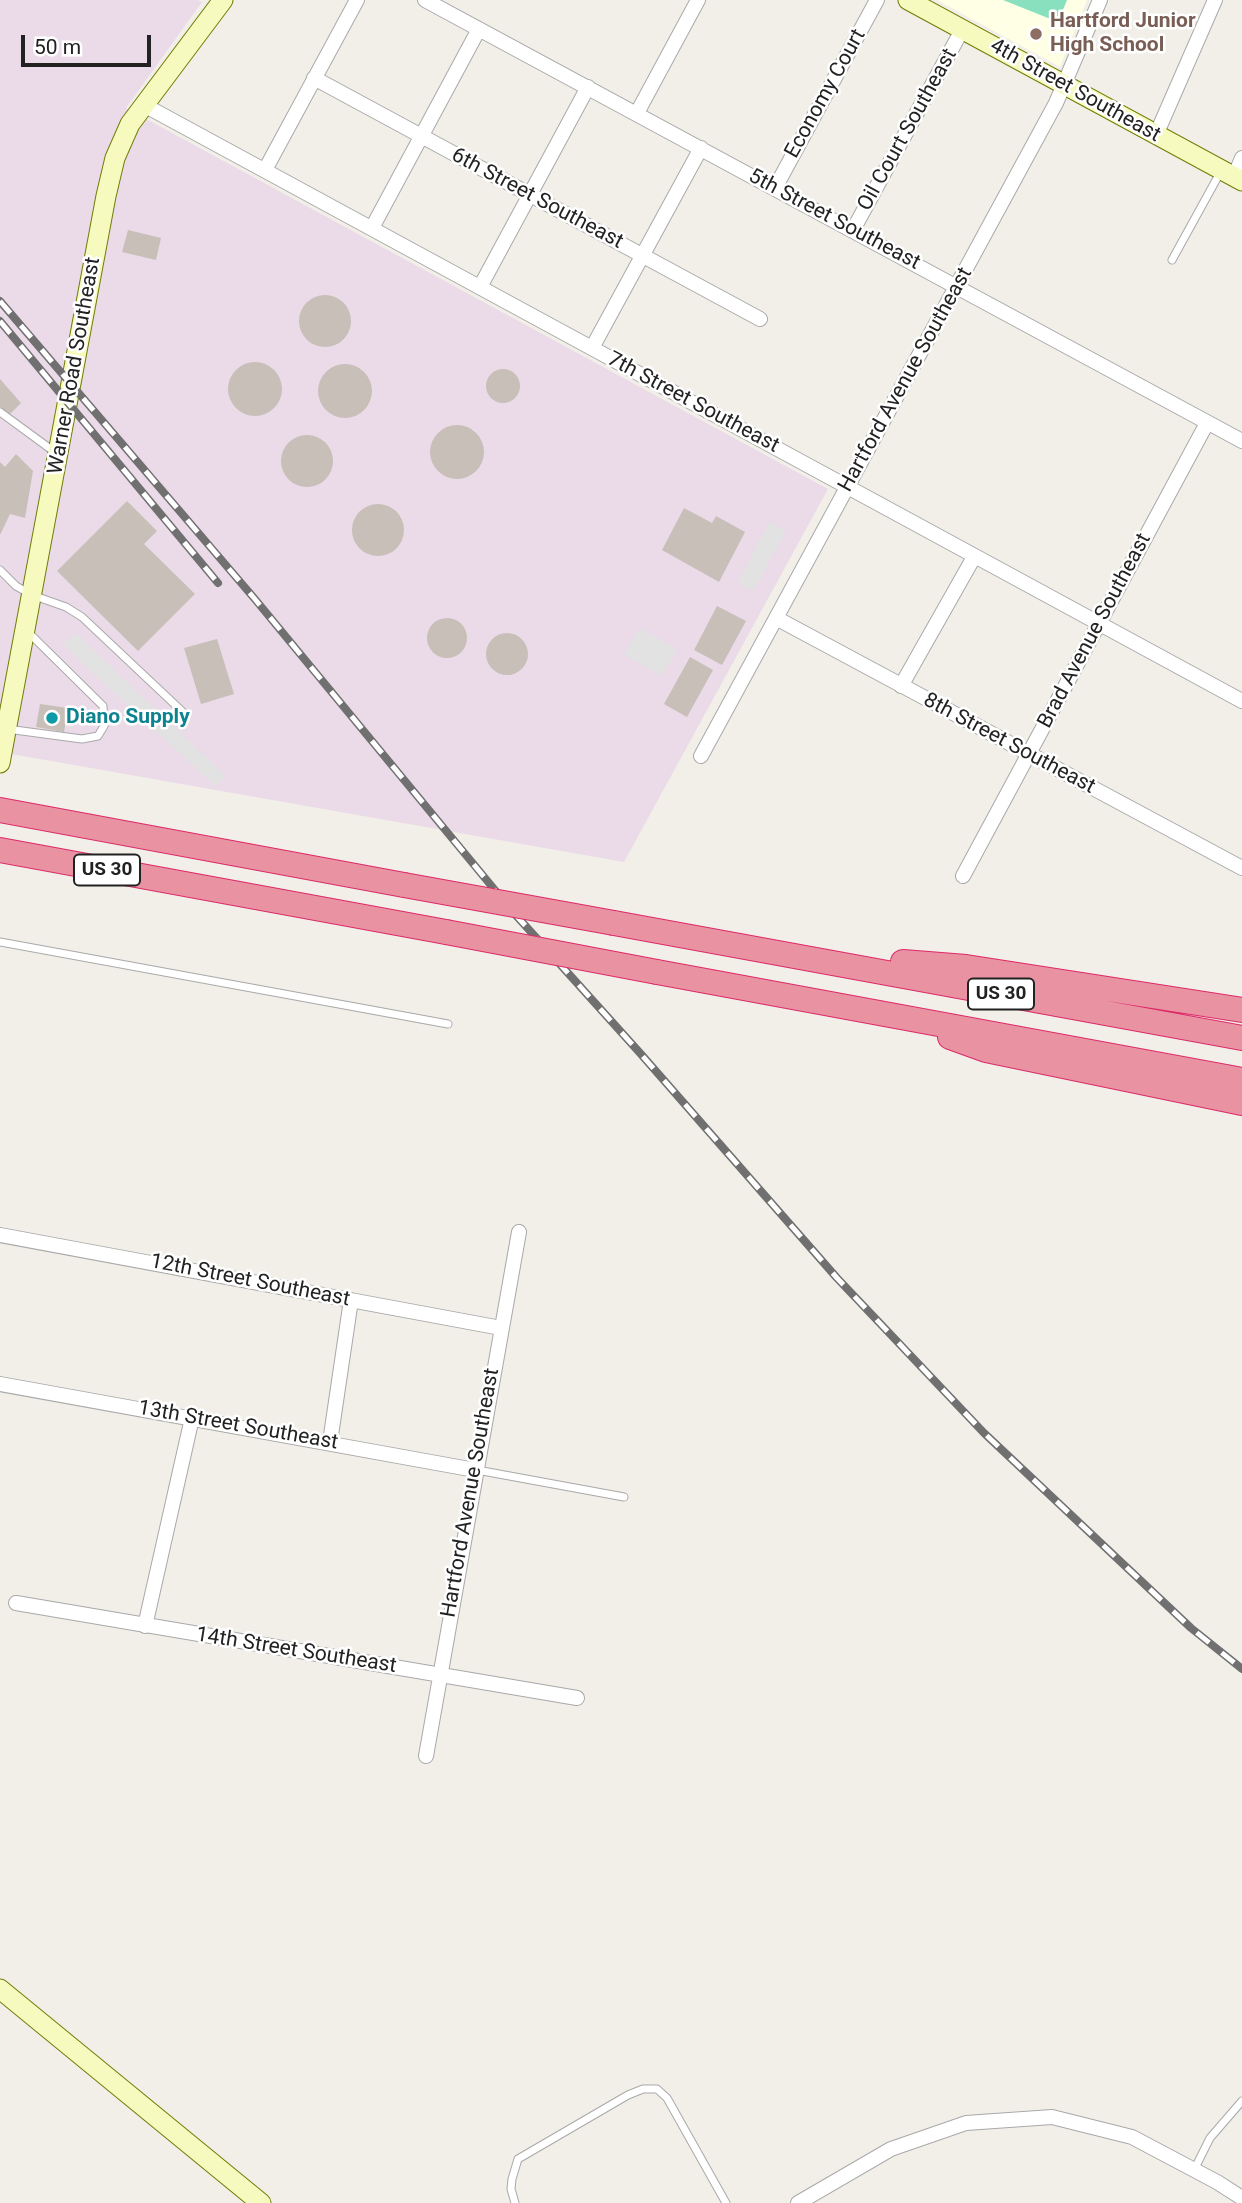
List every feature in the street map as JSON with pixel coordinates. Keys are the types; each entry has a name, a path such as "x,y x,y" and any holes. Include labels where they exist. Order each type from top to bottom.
{"highway":[{"name":"US 30","path":"0,810 1242,1038"},
{"name":"US 30","path":"0,850 1242,1080"},
{"path":"760,950 966,967 1242,1010"},
{"path":"873,1011 986,1050 1242,1103"}],"street":[{"name":"Warner Road Southeast","path":"0,763 103,209 115,159 130,124 223,0"},
{"path":"265,170 357,0"},
{"name":"5th Street Southeast","path":"425,0 1242,441"},
{"path":"636,113 698,0"},
{"name":"Economy Court","path":"775,188 877,0"},
{"name":"4th Street Southeast","path":"908,0 1232,176"},
{"name":"Hartford Avenue Southeast","path":"701,755 1064,86 1100,0"},
{"path":"1157,135 1215,0"},
{"path":"372,228 479,29"},
{"name":"Oil Court Southeast","path":"853,230 962,30"},
{"name":"6th Street Southeast","path":"314,78 760,319"},
{"path":"480,287 588,88"},
{"name":"7th Street Southeast","path":"144,105 1242,701"},
{"path":"592,348 701,148"},
{"path":"1232,176 1242,158"},
{"name":"Brad Avenue Southeast","path":"963,876 1207,423"},
{"path":"901,686 974,557"},
{"name":"8th Street Southeast","path":"776,618 1242,868"},
{"name":"Hartford Avenue Southeast","path":"426,1756 519,1232"},
{"name":"12th Street Southeast","path":"0,1235 500,1328"},
{"path":"330,1443 351,1300"},
{"name":"13th Street Southeast","path":"0,1384 475,1470"},
{"path":"145,1626 192,1418"},
{"name":"14th Street Southeast","path":"16,1603 577,1698"},
{"path":"0,1989 261,2203"},
{"path":"799,2203 891,2149 966,2123 1052,2117 1132,2137 1242,2199"}],"lane":[{"path":"1172,260 1232,176"},
{"path":"0,412 58,455"},
{"path":"0,570 16,586 32,595 66,607 82,617 185,714"},
{"path":"3,737 82,739 98,736 104,726 103,706 25,629"},
{"path":"0,942 448,1024"},
{"path":"475,1470 624,1497"},
{"path":"515,2203 511,2189 519,2160 628,2095 643,2089 657,2090 667,2098 726,2203"},
{"path":"1194,2170 1210,2138 1242,2101"}],"shaded area":[{"path":"0,0 202,2 126,108 828,489 624,862 0,752"},
{"name":"Hartford Junior High School","path":"937,0 1087,0 1060,67"},
{"path":"770,522 786,531 753,591 737,582"},
{"path":"639,628 677,649 662,676 624,655"},
{"path":"75,633 226,776 215,786 63,645"}],"green space":[{"path":"1003,0 1067,0 1058,22"}],"building":[{"path":"128,230 161,238 156,260 122,252"},
{"path":"325,295 335,297 343,303 349,311 349,331 343,339 335,345 325,347 315,345 307,339 301,331 299,321 301,311 307,303 315,297"},
{"path":"255,362 274,370 282,389 274,408 255,416 236,408 228,389 236,370"},
{"path":"345,364 364,372 372,391 364,410 345,418 326,410 318,391 326,372"},
{"path":"503,369 515,374 520,386 515,398 503,403 491,398 486,386 491,374"},
{"path":"0,379 21,403 10,414 0,407"},
{"path":"457,425 476,433 484,452 476,471 457,479 438,471 430,452 438,433"},
{"path":"307,435 317,437 325,443 331,451 331,471 325,479 317,485 307,487 297,485 289,479 283,471 281,461 283,451 289,443 297,437"},
{"path":"16,454 33,471 25,518 10,514 0,535 0,462 5,467"},
{"path":"127,501 157,531 144,544 195,594 138,651 57,571"},
{"path":"378,504 397,511 404,530 397,549 378,556 359,549 352,530 359,511"},
{"path":"684,508 712,523 716,516 745,532 719,582 662,550"},
{"path":"717,606 746,621 722,665 694,650"},
{"path":"447,618 455,619 461,624 466,630 466,646 461,652 455,657 447,658 439,657 433,652 428,646 427,638 428,630 433,624 439,619"},
{"path":"507,633 522,639 528,654 522,669 507,675 492,669 486,654 492,639"},
{"path":"217,639 234,694 201,704 184,648"},
{"path":"690,657 713,670 687,717 664,704"},
{"name":"Diano Supply","path":"40,704 68,708 64,732 36,727"}],"railway":[{"path":"0,301 254,598 513,912 837,1278 984,1433 1191,1628 1242,1669"},
{"path":"0,321 218,583"}],"place":[{"name":"Hartford Junior High School","path":"1036,34"},
{"name":"Diano Supply","path":"52,718"}]}
